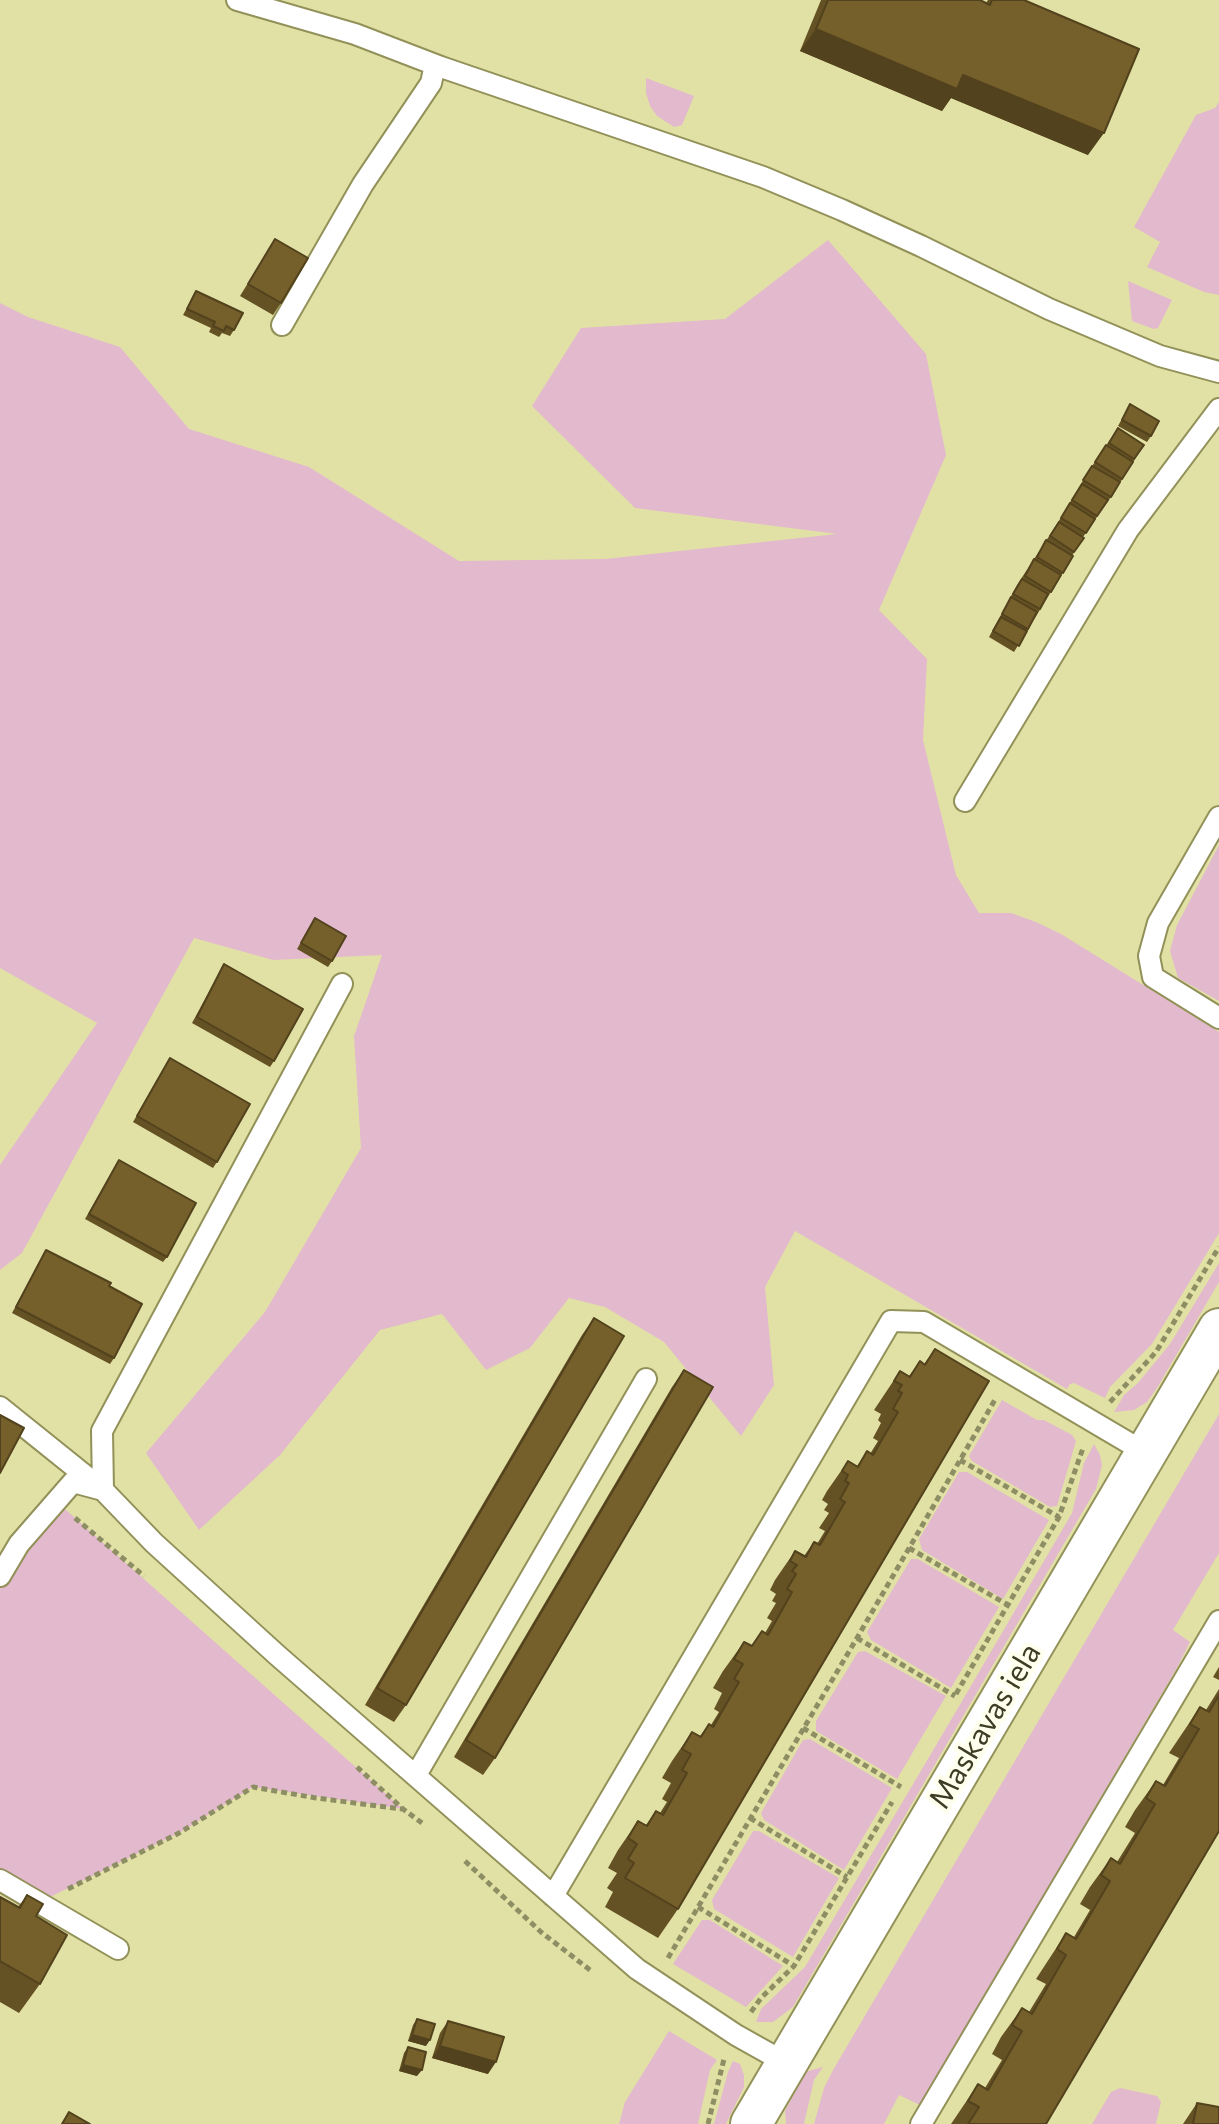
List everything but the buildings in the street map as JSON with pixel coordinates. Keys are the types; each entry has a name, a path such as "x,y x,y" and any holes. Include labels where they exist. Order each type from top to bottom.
{"street":[{"name":"Maskavas iela","path":"751,2124 1219,1329"}],"lane":[{"path":"237,0 355,34 435,65 763,177 895,234 1049,309 1160,356 1219,372"},
{"path":"282,325 363,184 431,83 435,65"},
{"path":"965,801 1128,530 1219,409"},
{"path":"1219,817 1158,923 1149,956 1153,977 1219,1018"},
{"path":"103,1490 102,1431 342,984"},
{"path":"553,1896 891,1321 924,1322 1146,1453"},
{"path":"416,1775 646,1379"},
{"path":"0,1407 103,1490 154,1543 277,1655 637,1969 736,2035 786,2063"},
{"path":"0,1576 19,1544 73,1482 103,1490"},
{"path":"921,2124 1219,1621"},
{"path":"0,1880 118,1949"}],"path":[{"path":"857,1638 955,1696 1059,1517 1085,1441 1096,1422 1116,1393 1156,1352 1219,1247"},
{"path":"667,1960 997,1397"},
{"path":"960,1460 1059,1517"},
{"path":"909,1548 1008,1605"},
{"path":"803,1728 901,1787 909,1774"},
{"path":"40,1902 179,1833 253,1787 403,1809"},
{"path":"708,2124 724,2059 736,2035 761,1998 794,1966 893,1800"},
{"path":"750,1818 847,1877"},
{"path":"698,1907 794,1966"}],"shaded area":[{"path":"646,78 694,96 682,125 674,127 657,116 646,93"},
{"path":"1219,102 1219,295 1204,292 1147,267 1160,242 1134,227 1196,115 1215,108"},
{"path":"828,240 926,354 946,455 879,610 927,659 923,740 956,875 979,913 1011,913 1061,934 1219,1032 1219,1233 1152,1344 1110,1387 1105,1398 1074,1383 1067,1389 795,1231 765,1287 774,1385 741,1436 664,1342 605,1307 569,1298 530,1348 486,1370 442,1314 380,1330 280,1455 199,1530 146,1453 265,1312 361,1148 354,1036 382,955 273,960 194,938 22,1253 0,1270 0,1165 97,1023 0,968 0,303 28,317 120,347 189,429 309,467 459,561 605,559 837,534 635,508 532,406 581,328 725,319"},
{"path":"1128,281 1172,300 1158,328 1132,321"},
{"path":"1219,845 1219,1001 1178,978 1170,951 1177,925"},
{"path":"1219,1263 1219,1282 1157,1388 1147,1402 1134,1410 1114,1412 1124,1395 1170,1344"},
{"path":"1002,1400 1072,1435 1076,1441 1057,1506 1050,1507 972,1461 969,1456"},
{"path":"1219,1414 1219,1553 1173,1630 1190,1642 1178,1666 920,2105 899,2095 884,2124 814,2124 824,2088 833,2070"},
{"path":"1094,1444 1102,1465 1096,1489 793,2007 773,2022 756,2022 761,2009 805,1967 958,1708 1072,1513 1084,1463"},
{"path":"959,1472 967,1472 1049,1520 1003,1599 922,1550 919,1539"},
{"path":"56,1501 403,1809 253,1787 179,1833 40,1902 0,1880 0,1576"},
{"path":"911,1559 918,1559 999,1607 951,1688 871,1640 867,1632"},
{"path":"865,1651 946,1696 897,1779 816,1731 816,1721 858,1652"},
{"path":"810,1739 892,1788 844,1870 764,1820 761,1813 803,1740"},
{"path":"753,1831 759,1831 839,1878 793,1957 714,1909 712,1900"},
{"path":"702,1920 710,1920 783,1966 746,2007 673,1964"},
{"path":"669,2031 717,2060 710,2070 698,2124 619,2124 625,2102"},
{"path":"733,2061 740,2064 744,2087 726,2124 714,2124 728,2072"},
{"path":"823,2067 814,2080 804,2124 786,2124 785,2111 803,2076 808,2071"},
{"path":"1120,2088 1157,2096 1161,2102 1156,2124 1092,2124 1111,2092"}]}
